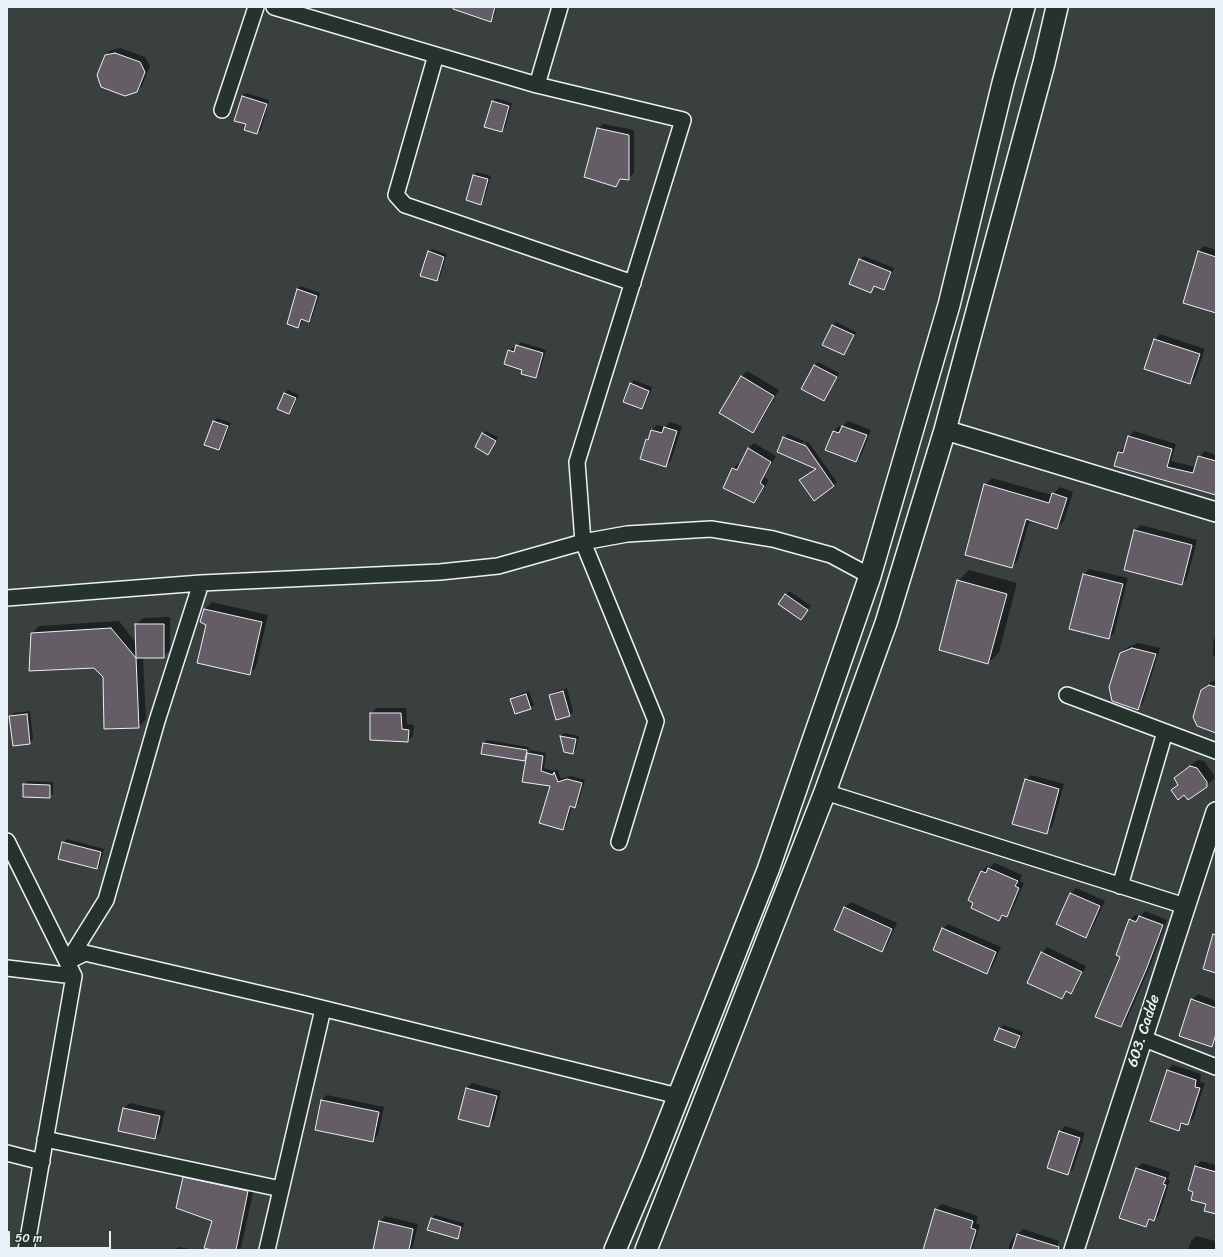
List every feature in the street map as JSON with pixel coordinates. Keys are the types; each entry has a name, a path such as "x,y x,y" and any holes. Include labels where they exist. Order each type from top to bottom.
{"main road":[{"path":"615,1250 652,1163 768,870 870,576 950,305 1003,83 1024,7"},
{"path":"646,1250 825,792 886,623 945,430 1044,63 1057,7"}],"street":[{"path":"222,110 256,7"},
{"path":"274,7 537,85 683,120 577,462 583,542 656,722 620,842"},
{"path":"537,85 560,7"},
{"path":"436,55 396,195 405,205 633,283"},
{"path":"945,430 1216,512"},
{"path":"7,598 201,583 440,572 498,566 583,542 627,534 711,528 773,538 831,555 870,576"},
{"path":"67,962 106,900 157,721 201,583"},
{"path":"1067,695 1216,751"},
{"path":"1120,886 1165,732"},
{"path":"825,792 1185,906"},
{"name":"603. Cadde","path":"1074,1250 1216,812"},
{"path":"7,841 74,976 26,1250"},
{"path":"67,962 84,953 323,1009 678,1096"},
{"path":"7,968 74,976"},
{"path":"267,1250 323,1009"},
{"path":"1142,1038 1216,1067"},
{"path":"46,1139 281,1189"},
{"path":"7,1153 42,1162"}],"building":[{"path":"453,7 495,7 491,22 453,9"},
{"path":"115,53 140,62 145,72 137,92 125,96 101,87 97,75 105,55"},
{"path":"242,96 267,104 257,134 244,130 246,124 234,121"},
{"path":"492,101 509,106 502,132 484,127"},
{"path":"597,128 629,135 629,180 620,179 616,187 584,177"},
{"path":"473,175 488,179 481,205 466,200"},
{"path":"428,251 444,257 437,281 420,276"},
{"path":"1198,251 1216,257 1216,313 1183,303"},
{"path":"859,259 891,272 884,290 874,286 871,293 849,284"},
{"path":"297,289 317,296 309,322 301,319 298,328 287,324"},
{"path":"832,325 854,335 844,355 822,345"},
{"path":"1154,339 1200,354 1190,384 1144,369"},
{"path":"516,345 543,353 536,378 521,374 522,370 504,364 508,350 514,352"},
{"path":"814,365 837,377 824,401 801,389"},
{"path":"741,376 774,396 753,433 719,413"},
{"path":"630,383 649,391 642,409 623,402"},
{"path":"284,393 296,398 289,414 277,409"},
{"path":"213,421 228,426 219,450 204,445"},
{"path":"842,426 867,435 856,462 825,450 833,431 839,433"},
{"path":"664,427 677,431 666,467 640,459 646,439 648,440 651,430 662,433"},
{"path":"482,433 496,441 488,455 475,447"},
{"path":"1128,436 1172,449 1167,467 1193,473 1198,456 1216,461 1216,495 1114,466 1118,452 1123,453"},
{"path":"783,437 806,446 834,486 814,501 799,480 816,469 777,452"},
{"path":"748,448 771,462 760,483 764,486 754,503 723,488 732,468 737,470"},
{"path":"984,484 1049,503 1052,493 1067,498 1057,529 1026,519 1012,568 965,555"},
{"path":"1134,530 1192,545 1182,585 1124,570"},
{"path":"1083,574 1123,584 1109,639 1069,629"},
{"path":"957,580 1007,594 988,664 939,650"},
{"path":"785,594 808,610 801,620 778,604"},
{"path":"204,609 262,622 250,675 197,663 206,625 200,622"},
{"path":"135,624 164,624 164,658 136,658"},
{"path":"111,628 136,658 139,728 104,729 103,677 94,668 29,671 31,633"},
{"path":"1132,648 1156,654 1138,710 1112,701 1109,687 1120,653"},
{"path":"1209,685 1216,687 1216,733 1197,726 1193,717 1201,690"},
{"path":"563,691 570,716 556,720 549,695"},
{"path":"526,694 531,709 515,714 510,699"},
{"path":"370,713 401,713 402,729 409,730 408,742 370,740"},
{"path":"27,714 30,744 13,746 9,716"},
{"path":"560,736 576,739 573,754 564,752"},
{"path":"483,743 527,750 525,761 481,754"},
{"path":"527,753 543,756 541,771 553,775 554,772 558,782 567,779 582,783 575,808 570,806 563,830 539,823 550,786 522,782"},
{"path":"1190,766 1197,768 1207,782 1207,787 1188,800 1184,795 1178,800 1171,790 1178,785 1174,778"},
{"path":"1025,779 1059,789 1047,834 1012,824"},
{"path":"23,784 50,785 50,798 23,797"},
{"path":"62,842 101,852 97,869 58,859"},
{"path":"988,868 1018,881 1015,886 1019,888 1007,917 1002,915 999,921 971,908 973,903 968,900 981,871 986,873"},
{"path":"1070,893 1100,906 1086,938 1056,924"},
{"path":"844,907 892,929 882,952 834,930"},
{"path":"1139,916 1163,925 1146,970 1121,1027 1095,1017 1120,957 1116,955 1129,919 1136,922"},
{"path":"942,928 996,952 987,974 933,950"},
{"path":"1213,934 1216,935 1216,973 1203,969"},
{"path":"1041,952 1082,972 1071,994 1066,991 1062,999 1027,983"},
{"path":"1191,999 1216,1008 1216,1034 1212,1047 1179,1036"},
{"path":"999,1028 1020,1036 1015,1048 994,1040"},
{"path":"1167,1070 1196,1080 1195,1087 1200,1088 1188,1125 1181,1123 1179,1131 1150,1121"},
{"path":"466,1088 497,1096 489,1127 458,1119"},
{"path":"321,1100 379,1112 373,1142 315,1130"},
{"path":"123,1108 160,1116 155,1139 118,1131"},
{"path":"1059,1131 1080,1138 1068,1175 1047,1168"},
{"path":"1195,1166 1216,1172 1216,1214 1204,1211 1206,1204 1191,1200 1193,1192 1188,1190"},
{"path":"1136,1168 1166,1178 1163,1184 1166,1185 1154,1221 1149,1219 1146,1227 1119,1218"},
{"path":"183,1177 248,1191 236,1250 212,1250 204,1248 212,1221 176,1208"},
{"path":"935,1209 973,1221 971,1228 976,1230 970,1250 923,1250"},
{"path":"431,1218 461,1227 458,1239 427,1230"},
{"path":"379,1221 413,1229 409,1250 373,1250"},
{"path":"1017,1234 1059,1247 1058,1250 1012,1250"}]}
